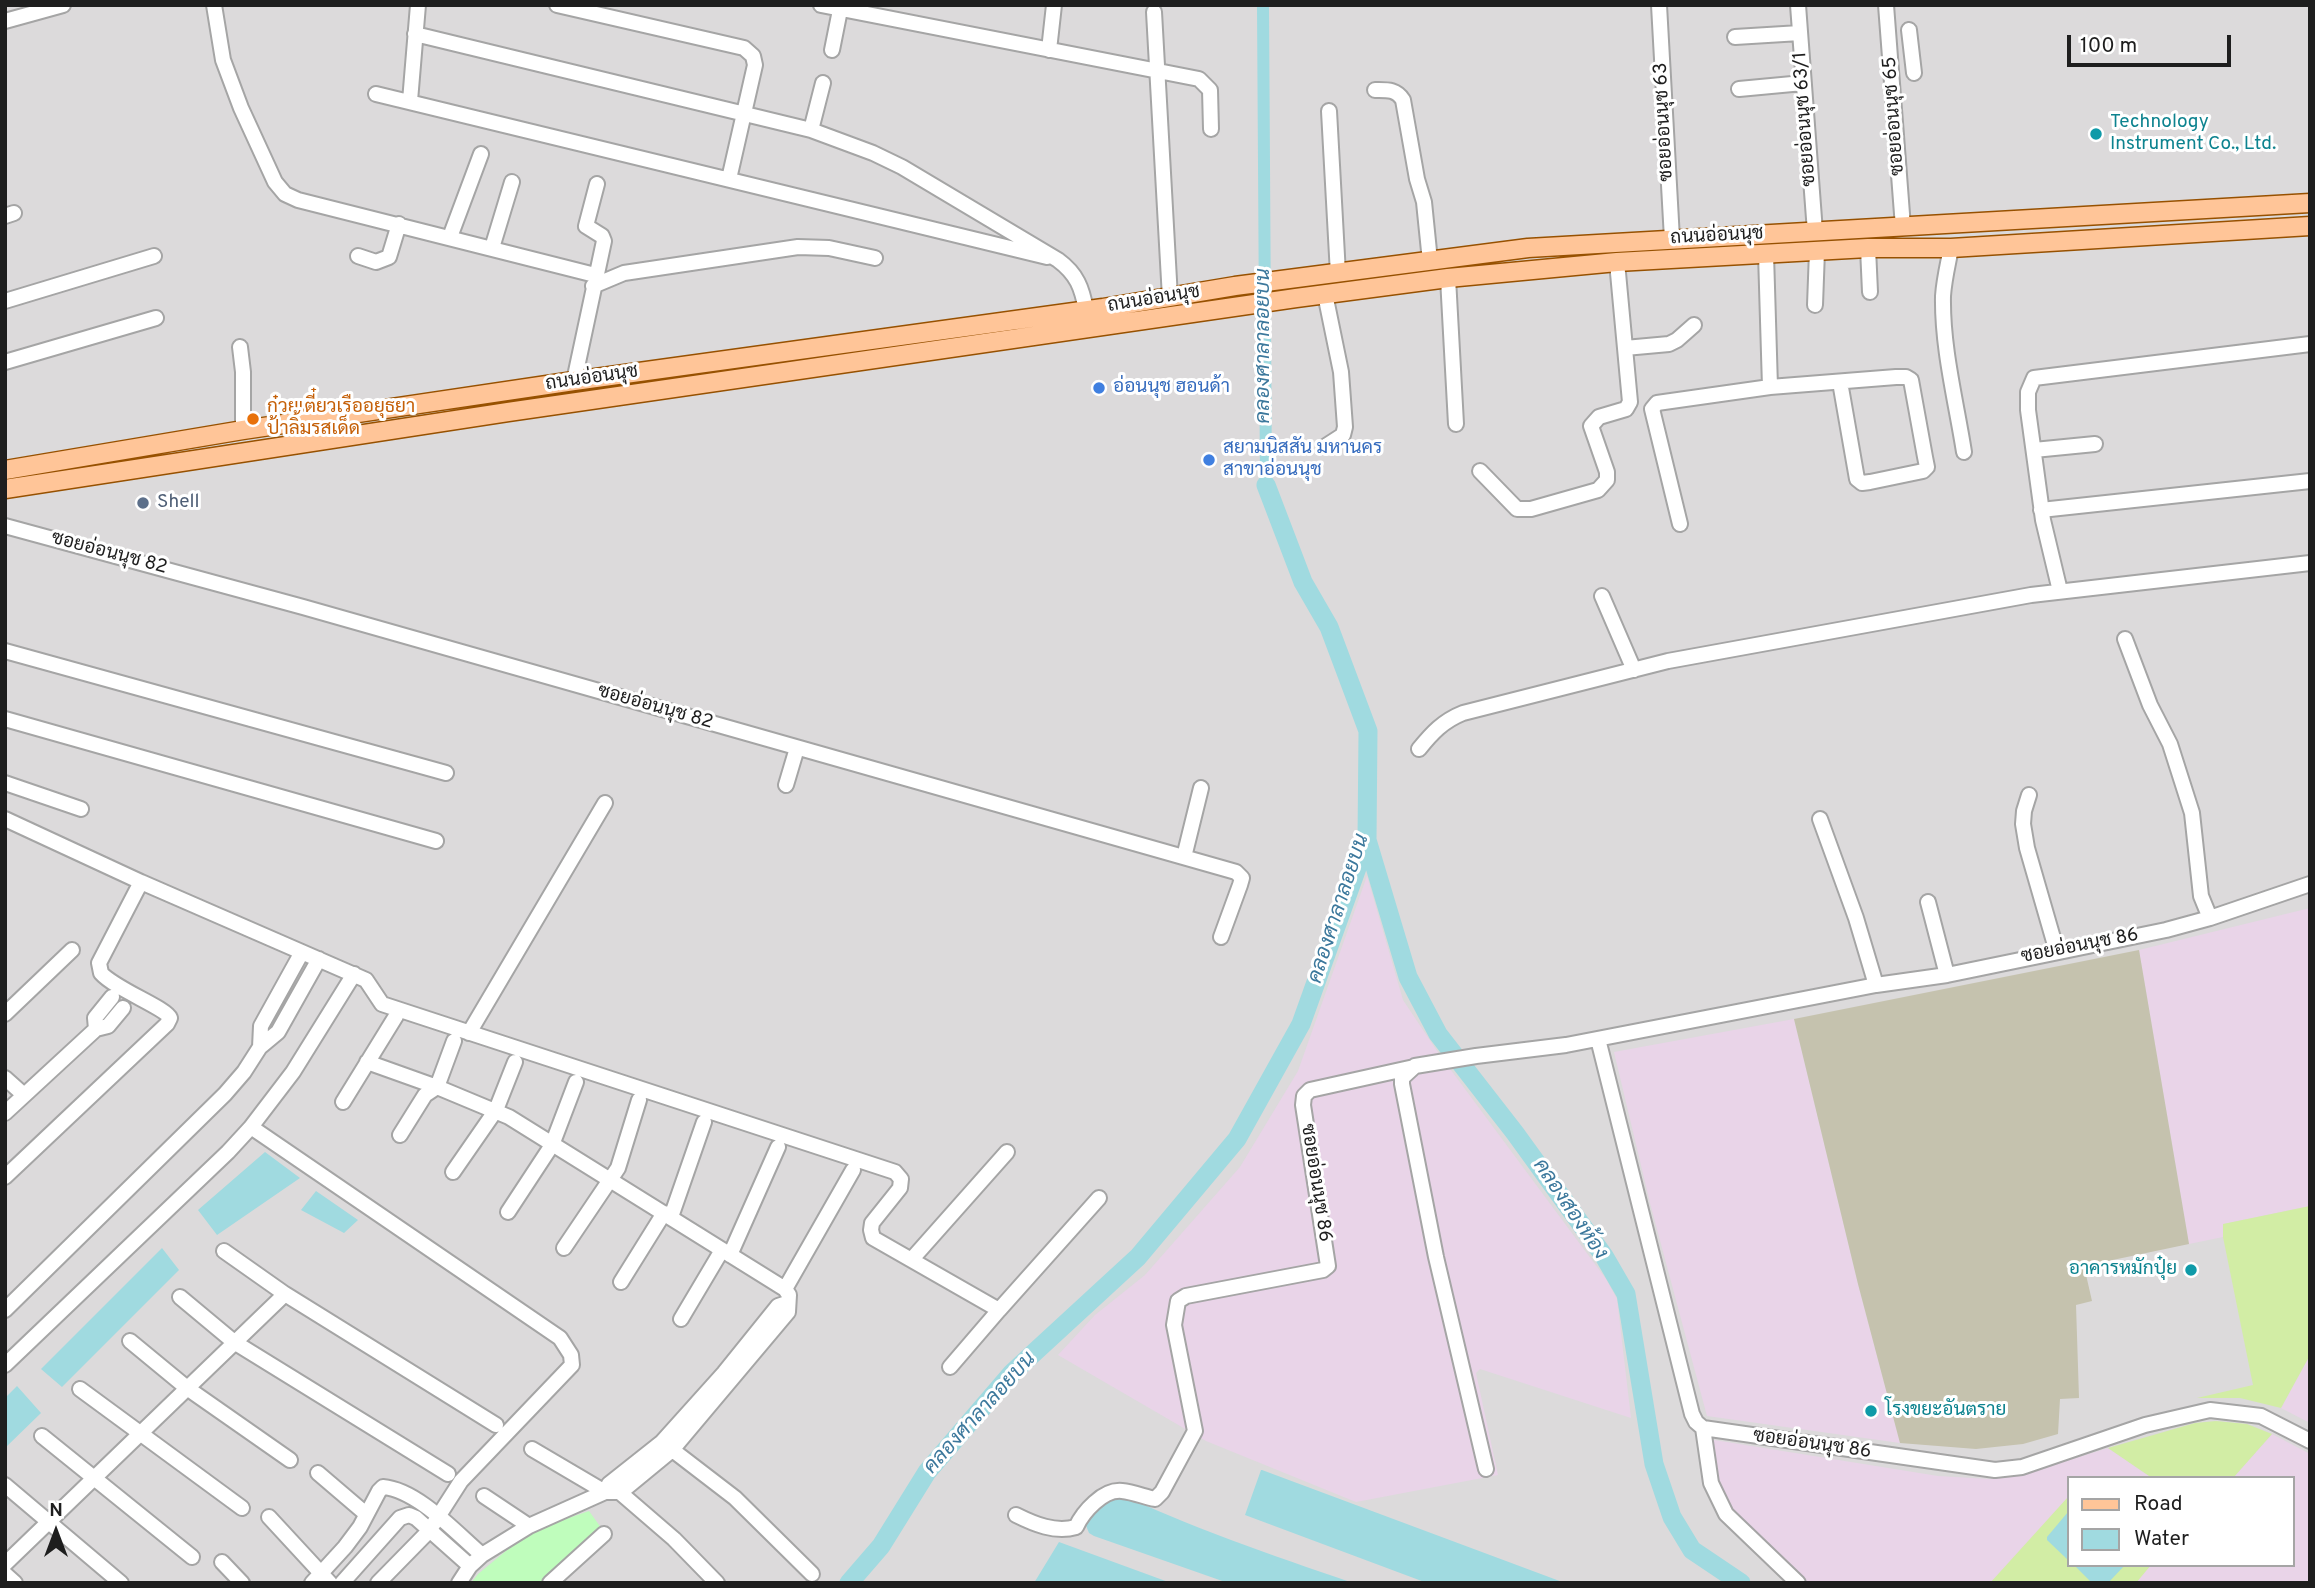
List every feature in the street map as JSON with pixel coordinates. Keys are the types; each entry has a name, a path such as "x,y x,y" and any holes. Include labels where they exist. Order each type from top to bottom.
{"main road":[{"name":"ถนนอ่อนนุช","path":"5,470 243,430 505,391 1170,298 1235,286 1528,248 2310,203"},
{"path":"2150,211 2151,235"},
{"name":"ถนนอ่อนนุช","path":"5,489 508,412 1448,278 1617,262 1868,248 1951,248 2310,226"},
{"path":"1903,227 1905,248"},
{"path":"505,391 508,412"}],"street":[{"path":"5,21 63,5"},
{"path":"214,5 223,60 258,145 275,182 285,194 298,200 492,248 594,281 624,273 798,247 829,248 875,258"},
{"path":"410,101 418,5"},
{"path":"557,5 744,48 753,55 755,65 729,178"},
{"path":"821,5 1199,79 1206,83 1210,90 1211,129"},
{"path":"1049,50 1054,5"},
{"name":"ซอยอ่อนนุช 63","path":"1659,5 1672,239"},
{"name":"ซอยอ่อนนุช 63/1","path":"1798,5 1815,232"},
{"name":"ซอยอ่อนนุช 65","path":"1886,5 1903,227"},
{"path":"832,50 841,7"},
{"path":"1154,12 1170,298"},
{"path":"1909,30 1914,73"},
{"path":"1735,37 1800,33"},
{"path":"415,34 811,130 873,153 902,167 1058,260 1078,281 1086,310"},
{"path":"1890,55 1912,53"},
{"path":"811,130 823,83"},
{"path":"1739,89 1803,83"},
{"path":"1375,90 1393,91 1403,100 1415,171 1424,202 1430,261"},
{"path":"376,94 1058,260"},
{"path":"1329,111 1338,274"},
{"path":"450,237 481,154"},
{"path":"492,248 512,182"},
{"path":"574,381 604,241 602,236 586,226 597,184"},
{"path":"358,257 376,262 388,257 399,225"},
{"path":"1868,248 1870,292"},
{"path":"1951,248 1945,277 1944,309 1947,349 1965,453"},
{"path":"1815,305 1817,251"},
{"path":"1766,254 1770,387"},
{"path":"5,301 154,257"},
{"path":"1480,471 1517,509 1531,509 1598,491 1607,480 1607,472 1591,426 1599,416 1626,408 1630,402 1617,262"},
{"path":"1448,278 1456,424"},
{"path":"1325,294 1341,372 1345,427 1343,435 1326,446"},
{"path":"5,362 156,318"},
{"path":"1625,348 1669,344 1694,325"},
{"path":"2060,591 2041,510 2028,392 2035,378 2057,373 2310,344"},
{"path":"240,346 243,430"},
{"path":"1680,524 1652,409 1657,403 1770,387 1906,377 1911,380 1927,467 1923,471 1862,483 1857,479 1840,382"},
{"path":"2034,450 2095,444"},
{"path":"2041,510 2310,481"},
{"name":"ซอยอ่อนนุช 82","path":"5,526 303,607 1236,872 1242,878 1221,937"},
{"path":"1419,749 1435,730 1449,719 1463,713 1692,657 2060,591 2310,563"},
{"path":"1602,596 1634,670"},
{"path":"2125,639 2150,705 2167,737 2192,813 2201,896 2210,918"},
{"path":"5,651 446,773"},
{"path":"5,719 436,841"},
{"path":"786,785 797,748"},
{"path":"5,783 81,810"},
{"path":"1184,857 1201,788"},
{"path":"2029,795 2023,824 2027,848 2057,952"},
{"path":"469,1033 605,803"},
{"path":"5,819 141,882 354,974 366,980 382,1004 895,1172 901,1179 900,1188 872,1223 873,1238 999,1310"},
{"path":"1820,819 1857,918 1876,985"},
{"path":"5,1177 167,1024 170,1018 169,1014 122,998 101,973 99,963 141,882"},
{"name":"ซอยอ่อนนุช 86","path":"1016,1515 1036,1525 1065,1530 1076,1527 1081,1515 1105,1496 1121,1490 1155,1499 1162,1492 1195,1431 1174,1325 1178,1301 1186,1296 1324,1270 1328,1266 1303,1105 1304,1096 1310,1090 1415,1066 1598,1039 1876,985 1947,975 2166,930 2310,884"},
{"path":"1928,902 1947,975"},
{"path":"5,1014 72,950"},
{"path":"260,1048 261,1026 302,951"},
{"path":"5,1311 225,1094 260,1048 278,1032 319,959"},
{"path":"5,1365 251,1127 293,1072 354,974"},
{"path":"5,1113 96,1029 107,1026 122,998"},
{"path":"343,1102 396,1016"},
{"path":"1598,1039 1692,1413 1703,1428 1711,1483 1726,1514 1798,1583"},
{"path":"400,1135 425,1094 437,1087 454,1041"},
{"path":"367,1062 496,1110 726,1252 786,1296"},
{"path":"453,1172 496,1110 515,1062"},
{"path":"1415,1066 1402,1078 1402,1084 1436,1257 1486,1469"},
{"path":"5,1078 24,1095"},
{"path":"508,1212 552,1145 576,1082"},
{"path":"564,1248 618,1168 639,1100"},
{"path":"621,1282 668,1215 704,1122"},
{"path":"251,1127 559,1338 571,1355 572,1365 461,1481 429,1531 378,1583"},
{"path":"681,1319 726,1252 778,1147"},
{"path":"912,1259 1007,1152"},
{"path":"459,1583 470,1566 482,1555 529,1526 612,1490 667,1446 788,1312 786,1296 853,1170"},
{"path":"950,1367 1099,1198"},
{"path":"224,1251 285,1294 496,1425"},
{"path":"5,1564 285,1294"},
{"path":"180,1297 234,1342 448,1474"},
{"path":"130,1341 187,1388 290,1460"},
{"path":"80,1389 242,1508"},
{"name":"ซอยอ่อนนุช 86","path":"1703,1428 1994,1470 2022,1467 2145,1425 2210,1410 2261,1416 2310,1441"},
{"path":"42,1436 192,1557"},
{"path":"667,1446 735,1498 812,1574"},
{"path":"532,1449 612,1490 692,1556 717,1583"},
{"path":"318,1473 366,1514"},
{"path":"5,1485 121,1583"},
{"path":"269,1517 321,1579 383,1487 403,1492 438,1515 482,1555"},
{"path":"484,1496 529,1526"},
{"path":"342,1583 400,1518 409,1515 416,1518 470,1566"},
{"path":"550,1583 604,1534"},
{"path":"222,1562 242,1583"},
{"path":"5,1574 15,1583"}],"shaded area":[{"path":"5,5 2310,5 2310,1583 5,1583"},
{"path":"1367,876 1403,1000 1439,1054 1606,1279 1617,1299 1631,1418 1480,1369 1476,1373 1498,1475 1356,1502 1206,1441 1058,1355 1095,1315 1145,1275 1240,1167 1298,1071"},
{"path":"2310,908 2310,1206 2224,1224 2223,1237 2189,1244 2139,950"},
{"path":"2139,950 2189,1244 2084,1266 2092,1301 2076,1305 2079,1398 2060,1399 2058,1434 2023,1444 1976,1449 1900,1443 1858,1284 1794,1019"},
{"path":"1794,1019 1858,1284 1900,1443 1707,1416 1650,1203 1614,1052"},
{"path":"2310,1355 2310,1423 2281,1408"},
{"path":"2272,1434 2310,1454 2310,1583 1804,1583 1731,1513 1719,1489 1708,1439 1938,1476 1989,1479 2018,1476 2108,1448 2149,1476 2066,1476 2066,1567 2294,1567 2294,1476 2235,1476"}],"green space":[{"path":"2310,1206 2310,1355 2281,1408 2240,1398 2197,1398 2253,1385 2223,1237 2223,1224"},
{"path":"2216,1421 2247,1424 2272,1434 2235,1476 2149,1476 2108,1448 2195,1423"},
{"path":"2066,1499 2066,1567 2149,1567 2136,1583 1990,1583"},
{"path":"589,1511 602,1529 541,1583 471,1583 478,1574 530,1531"}],"water":[{"path":"265,1152 300,1178 217,1235 198,1210"},
{"path":"316,1191 358,1220 344,1233 301,1210"},
{"path":"162,1248 179,1270 62,1387 41,1369"},
{"path":"17,1386 41,1413 5,1448 5,1398"},
{"path":"1261,1470 1565,1583 1427,1583 1245,1515"},
{"path":"1110,1489 1200,1528 1353,1583 1228,1583 1094,1536 1089,1533 1085,1523"},
{"path":"2066,1514 2066,1558 2047,1537"},
{"path":"1059,1542 1171,1583 1034,1583"},
{"path":"2076,1567 2123,1567 2108,1583 2092,1583"}],"waterway":[{"name":"คลองศาลาลอยบน","path":"1263,5 1266,485"},
{"name":"คลองศาลาลอยบน","path":"849,1583 881,1546 927,1472 1012,1373 1138,1257 1237,1139 1301,1024 1367,840 1368,731 1329,627 1303,582 1266,485"},
{"name":"คลองสองห้อง","path":"1367,840 1408,977 1438,1034 1515,1133 1604,1256 1626,1294 1654,1464 1672,1517 1692,1550 1741,1583"}],"place":[{"name":"Technology Instrument Co., Ltd.","path":"2096,134"},
{"name":"อ่อนนุช ฮอนด้า","path":"1099,388"},
{"name":"ก๋วยเตี๋ยวเรืออยุธยา ป้าลิ้มรสเด็ด","path":"253,419"},
{"name":"สยามนิสสัน มหานคร สาขาอ่อนนุช","path":"1209,460"},
{"name":"Shell","path":"143,503"},
{"name":"อาคารหมักปุ๋ย","path":"2191,1270"},
{"name":"โรงขยะอันตราย","path":"1871,1411"}]}
